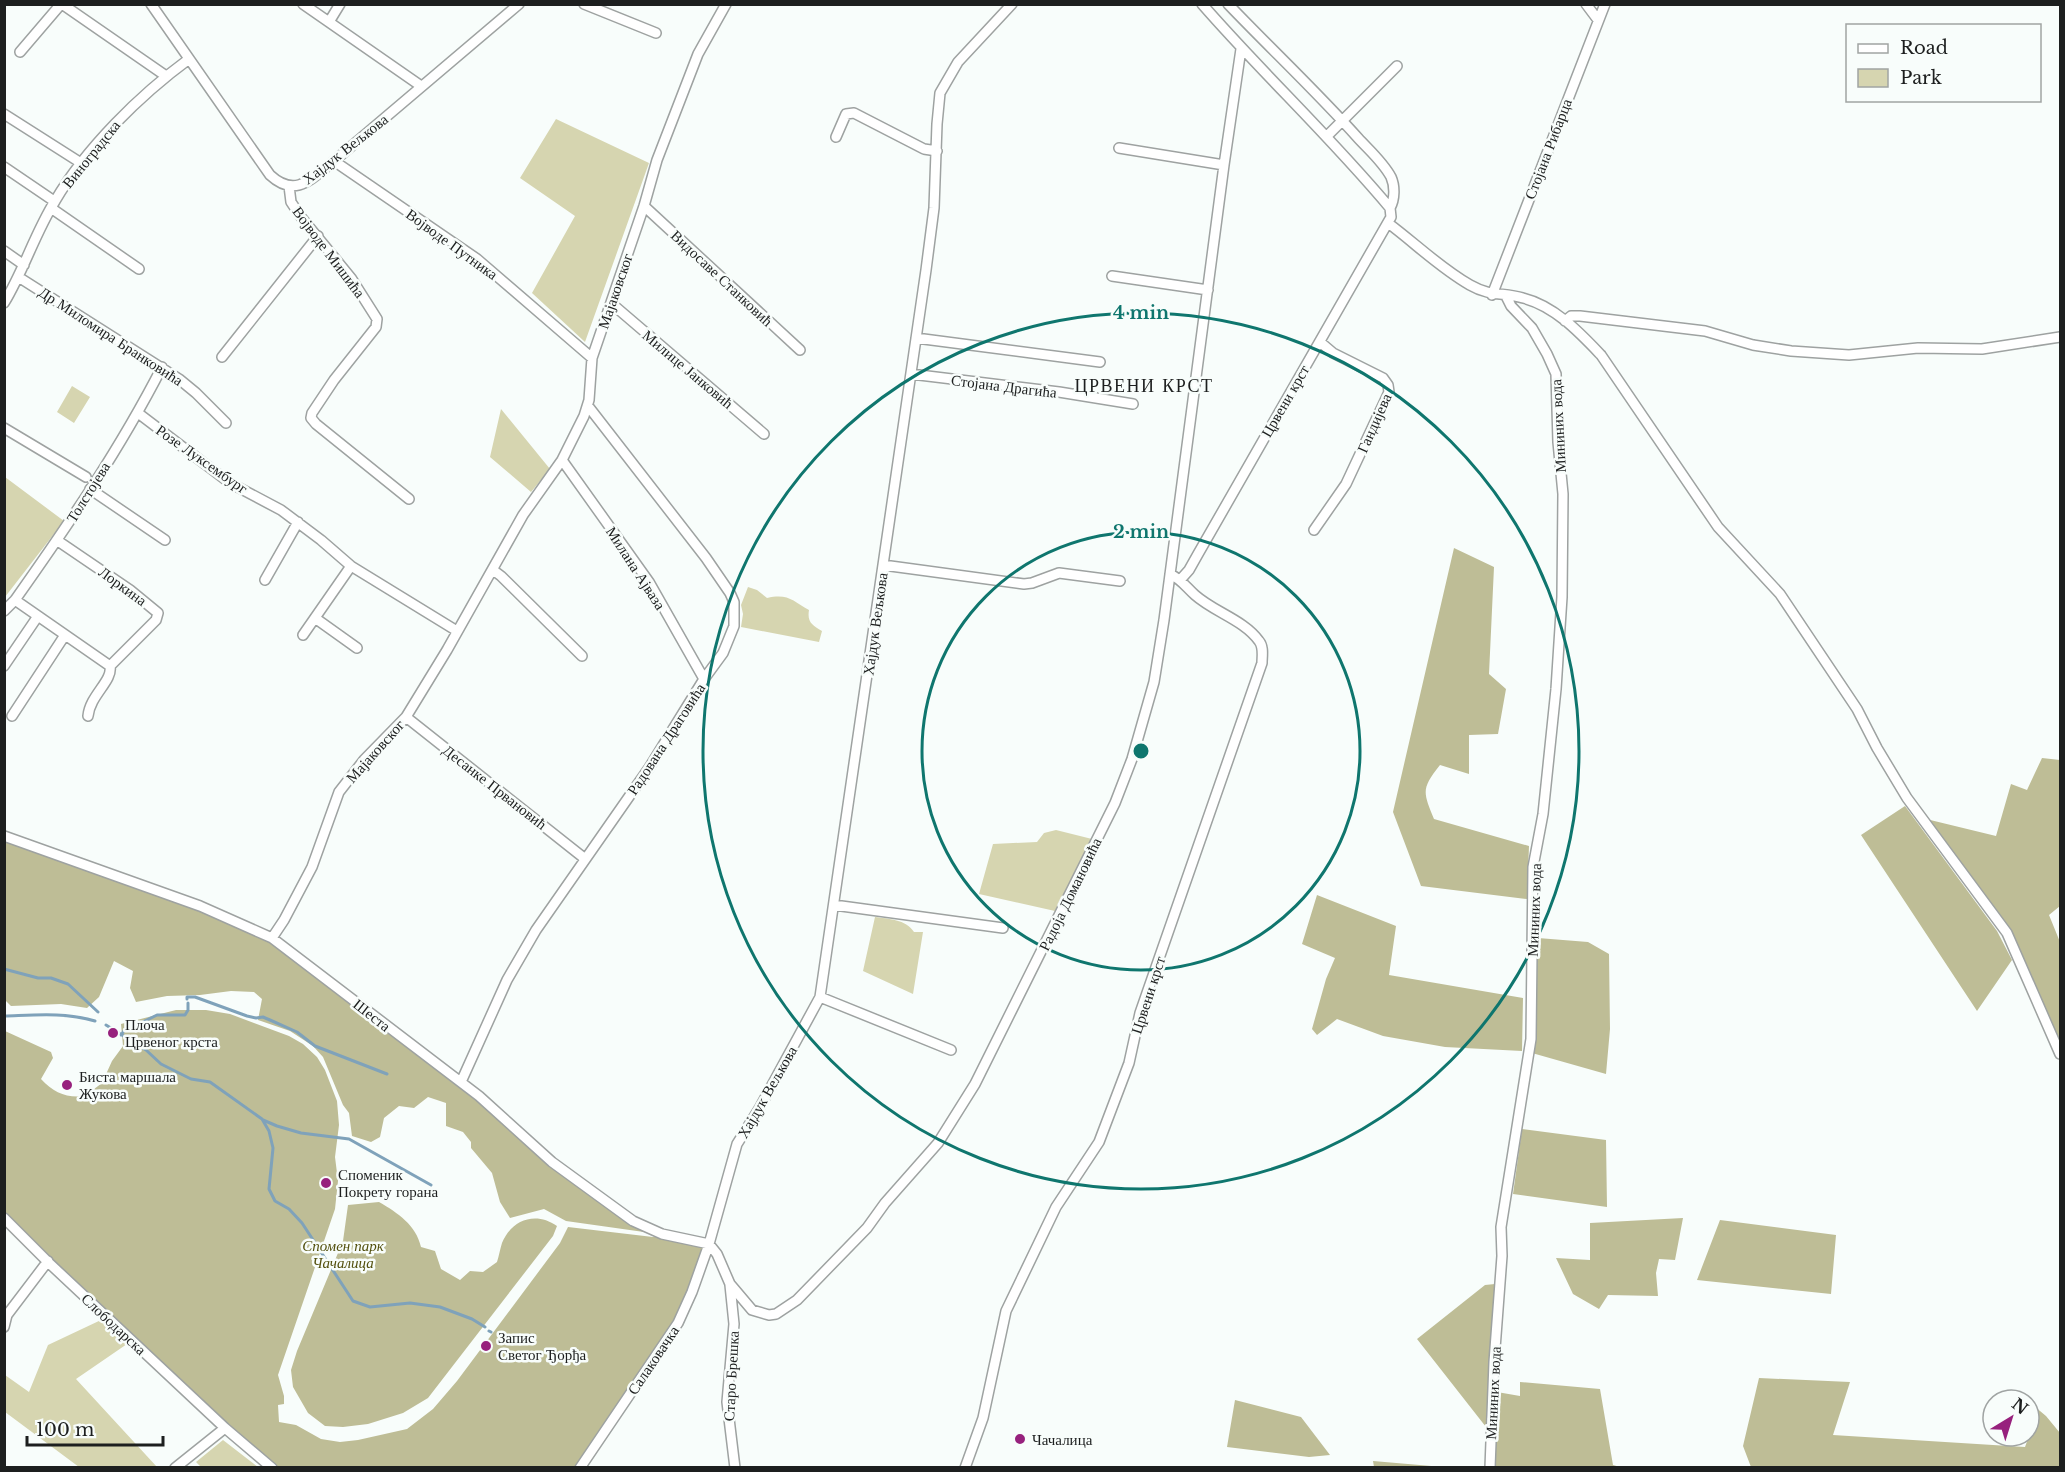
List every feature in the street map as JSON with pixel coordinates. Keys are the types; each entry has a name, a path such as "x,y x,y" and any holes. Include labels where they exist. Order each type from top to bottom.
{"street":[{"path":"20,52 61,4 166,76"},
{"name":"Хајдук Вељкова","path":"151,4 270,175 279,183 289,186 305,183 334,161 519,4"},
{"path":"303,4 421,86"},
{"path":"329,22 340,4"},
{"path":"584,4 656,33"},
{"name":"Мајаковског","path":"272,938 312,867 339,792 364,760 406,717 523,515 562,460 588,406 592,358 644,206 657,160 698,54 726,4"},
{"name":"Хајдук Вељкова","path":"709,1244 737,1144 759,1109 820,997 934,208 940,93 958,62 1012,4"},
{"path":"1202,4 1241,49 1327,136 1390,208 1391,216 1388,223 1470,285 1492,295 1524,298 1549,309 1579,332 1601,356 1718,527 1780,594 1857,710 1907,798 2007,933 2061,1054"},
{"path":"1228,4 1383,165 1392,179 1394,192 1390,208"},
{"path":"1586,4 1598,20"},
{"name":"Стојана Рибарца","path":"1492,295 1605,4"},
{"name":"Радоја Домановића","path":"709,1244 717,1254 730,1284 747,1306 760,1313 776,1314 790,1306 867,1228 885,1203 938,1143 952,1122 998,1041 1115,803 1132,759 1154,682 1241,49"},
{"name":"Виноградска","path":"4,303 20,278 53,205 81,163 136,102 189,58"},
{"path":"1327,136 1397,66"},
{"path":"836,136 846,114 854,113 924,149 936,151"},
{"path":"4,114 81,163"},
{"path":"1119,148 1224,165"},
{"name":"Војводе Путника","path":"334,161 477,259 592,358"},
{"path":"4,167 139,269"},
{"name":"Војводе Мишића","path":"289,186 291,202 351,278 377,320 377,324 334,380 311,418 409,499"},
{"name":"Видосаве Станковић","path":"644,206 800,351"},
{"name":"Црвени крст","path":"1180,579 1189,570 1388,223"},
{"path":"222,357 318,236"},
{"path":"4,251 24,265"},
{"path":"1112,276 1208,290"},
{"name":"Др Миломира Бранковића","path":"20,278 162,367 196,393 226,423"},
{"name":"Мининих вода","path":"1490,1467 1494,1362 1502,1257 1501,1227 1531,1039 1533,867 1544,814 1562,597 1563,494 1558,442 1556,374 1532,328 1511,306 1506,296"},
{"name":"Милице Јанковић","path":"611,303 764,434"},
{"path":"1565,321 1571,316 1580,316 1650,323 1705,331 1753,345 1849,355 1918,348 1982,349 2061,337"},
{"path":"916,338 1100,362"},
{"name":"Гандијева","path":"1314,530 1347,484 1389,392 1387,382 1383,378 1333,353 1320,342"},
{"name":"Толстојева","path":"4,611 15,600 58,541 138,413 162,367"},
{"name":"Стојана Драгића","path":"911,374 1059,392 1133,404"},
{"name":"Радована Драговића","path":"461,1082 507,980 536,930 649,768 704,679 723,653 731,636 734,602 730,593 699,549 588,406"},
{"name":"Розе Луксембург","path":"138,413 230,483 281,510 298,522 351,566 457,631"},
{"path":"4,428 86,477"},
{"name":"Милана Ајваза","path":"562,460 649,582 704,679"},
{"path":"90,489 165,540"},
{"path":"265,580 298,522"},
{"name":"Лоркина","path":"58,541 130,590 158,614 156,620 110,666"},
{"path":"883,565 1024,584 1059,573 1120,581"},
{"path":"303,635 351,566"},
{"path":"493,570 582,656"},
{"name":"Црвени крст","path":"965,1467 983,1418 1006,1311 1056,1207 1099,1142 1109,1117 1129,1063 1140,1013 1262,663 1262,648 1255,636 1245,627 1196,596 1180,579 1170,574"},
{"path":"15,600 110,666 110,675 92,700 88,716"},
{"path":"4,666 38,616"},
{"path":"315,618 357,648"},
{"path":"12,716 65,635"},
{"name":"Десанке Првановић","path":"406,717 585,858"},
{"name":"Шеста","path":"4,836 200,906 272,938 461,1082 552,1162 633,1221 662,1234 709,1244"},
{"path":"834,905 1003,928"},
{"path":"820,997 951,1050"},
{"name":"Слободарска","path":"4,1218 225,1428 272,1467"},
{"name":"Салаковачка","path":"580,1467 678,1323 709,1244"},
{"path":"4,1328 7,1315 48,1262"},
{"name":"Старо Брешка","path":"730,1284 734,1324 727,1402 728,1425 735,1467"},
{"path":"175,1467 225,1428"}],"green space":[{"path":"556,119 649,163 585,342 532,293 575,216 520,178"},
{"path":"72,386 90,397 74,423 57,412"},
{"path":"501,409 550,469 531,492 490,457"},
{"path":"5,477 64,521 5,597"},
{"path":"1454,548 1494,567 1489,674 1506,689 1498,734 1469,735 1469,774 1440,765 1427,786 1426,796 1434,819 1529,846 1527,899 1421,886 1393,812"},
{"path":"748,587 757,590 767,598 785,597 809,610 811,623 822,631 819,642 741,627 743,614 741,605"},
{"path":"2042,758 2060,760 2060,906 2049,915 2060,942 2060,1051 2007,933 1922,818 1996,836 2011,784 2027,790"},
{"path":"1905,806 1997,931 2012,960 1977,1011 1861,835"},
{"path":"1056,830 1092,839 1055,911 979,894 993,844 1037,842 1044,833"},
{"path":"4,836 251,928 461,1082 552,1162 651,1233 566,1221 544,1209 510,1218 500,1202 492,1173 471,1148 471,1142 463,1132 446,1126 446,1103 428,1097 414,1108 399,1106 384,1118 380,1137 371,1142 352,1136 349,1113 343,1105 323,1057 313,1046 290,1031 258,1020 262,999 254,992 231,991 167,996 136,1002 130,988 133,971 114,961 99,997 87,1008 61,1004 11,1006 4,999"},
{"path":"1317,895 1396,926 1389,975 1523,998 1522,1051 1445,1047 1383,1036 1337,1019 1317,1035 1312,1029 1326,979 1335,958 1302,944"},
{"path":"875,917 896,920 906,924 914,932 923,932 913,994 863,971"},
{"path":"1538,938 1588,942 1609,954 1610,1029 1606,1074 1532,1053"},
{"path":"176,1010 206,1010 230,1014 289,1036 303,1044 317,1057 325,1070 337,1101 339,1125 335,1157 338,1181 335,1209 278,1375 284,1396 284,1404 278,1405 279,1422 296,1425 321,1439 340,1442 407,1429 433,1409 457,1381 560,1243 568,1227 653,1237 666,1235 709,1244 678,1323 580,1467 272,1468 4,1220 5,1031 51,1052 53,1058 41,1079 51,1088 61,1094 85,1096 102,1083 112,1061 123,1046 121,1024"},
{"path":"1522,1129 1606,1140 1607,1207 1513,1194"},
{"name":"Спомен парк Чачалица","path":"379,1202 411,1226 421,1247 435,1251 441,1269 460,1280 470,1271 483,1272 497,1262 506,1235 518,1223 533,1218 549,1221 557,1226 553,1236 428,1398 403,1413 368,1424 343,1427 325,1426 308,1413 293,1387 291,1370 343,1241 348,1205"},
{"path":"1683,1218 1675,1260 1659,1259 1656,1273 1658,1296 1608,1295 1599,1309 1573,1294 1556,1258 1590,1260 1590,1223"},
{"path":"1720,1220 1836,1235 1831,1294 1697,1280"},
{"path":"1495,1284 1486,1427 1417,1339 1485,1285"},
{"path":"101,1320 127,1344 76,1379 157,1467 79,1467 5,1412 5,1375 29,1392 48,1345"},
{"path":"1759,1378 1850,1382 1833,1435 1981,1444 1981,1448 2041,1448 2041,1412 2060,1433 2060,1467 1751,1467 1743,1446"},
{"path":"1520,1382 1600,1389 1613,1465 1620,1467 1495,1468 1497,1392 1520,1396"},
{"path":"1235,1400 1301,1417 1330,1455 1309,1457 1227,1447"},
{"path":"223,1440 258,1467 201,1467 196,1462"},
{"path":"1373,1461 1443,1467 1374,1467"}],"waterway":[{"path":"4,969 38,978 51,978 68,984 98,1012"},
{"path":"187,999 187,997 195,997 247,1016 263,1017 297,1032 315,1046 387,1074"},
{"path":"121,1035 126,1028 157,1015 185,1015 188,1003"},
{"path":"4,1016 61,1015 95,1021"},
{"path":"106,1025 146,1050 161,1064 191,1079 210,1082 262,1119 269,1131 273,1148 269,1189 275,1201 289,1209 302,1223 353,1301 370,1307 410,1303 440,1307 472,1319 485,1327"},
{"path":"263,1120 301,1133 349,1139 431,1185"}],"place":[{"name":"Плоча Црвеног крста","path":"113,1033"},
{"name":"Биста маршала Жукова","path":"67,1085"},
{"name":"Споменик Покрету горана","path":"326,1183"},
{"name":"Запис Светог Ђорђа","path":"486,1346"},
{"name":"Чачалица","path":"1020,1439"}],"district":[{"name":"ЦРВЕНИ КРСТ","path":"1144,386"}]}
